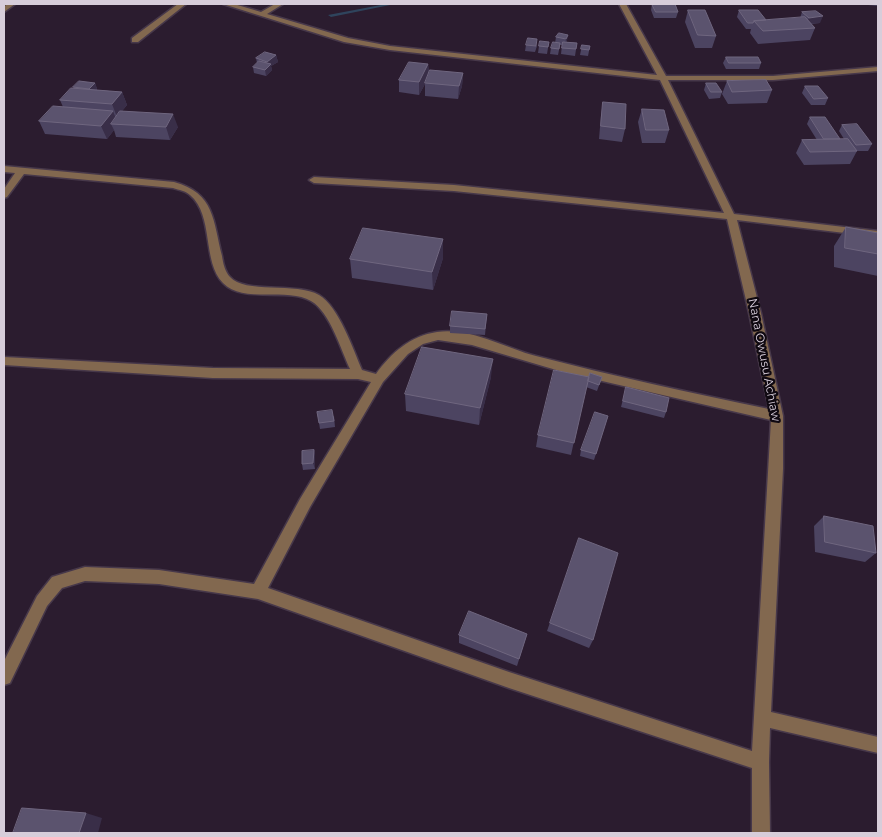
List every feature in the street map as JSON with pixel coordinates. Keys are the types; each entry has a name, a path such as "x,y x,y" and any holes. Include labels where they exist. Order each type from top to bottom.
{"street":[{"path":"4,10 11,4"},
{"path":"135,40 182,4"},
{"path":"227,4 347,40 390,48 663,78 773,78 878,69"},
{"path":"262,14 280,4"},
{"name":"Nana Owusu Achiaw","path":"622,4 663,78 731,217 756,313 777,416 776,469 760,762 761,833"},
{"path":"4,169 174,185 195,193 207,215 221,270 227,281 238,288 299,294 314,298 329,314 358,374"},
{"path":"4,195 22,170"},
{"path":"314,180 463,189 878,234"},
{"path":"258,592 305,503 379,379 392,360 415,343 439,336 460,338 533,360 683,397 777,416"},
{"path":"4,361 214,373 358,374 379,379"},
{"path":"4,677 42,601 57,582 85,574 159,577 258,592 509,680 760,762"},
{"path":"762,718 878,745"}],"building":[{"path":"652,4 675,4 678,12 656,12"},
{"path":"688,10 705,10 716,36 698,35"},
{"path":"739,10 758,10 766,20 748,23"},
{"path":"816,11 823,16 809,18 802,12"},
{"path":"805,17 815,28 763,31 754,21"},
{"path":"559,33 568,35 566,39 556,37"},
{"path":"528,38 537,39 536,46 526,45"},
{"path":"540,41 549,42 548,47 539,46"},
{"path":"553,42 560,43 559,49 551,48"},
{"path":"563,42 577,43 576,49 562,48"},
{"path":"582,45 590,46 589,50 581,49"},
{"path":"265,52 276,55 267,62 256,58"},
{"path":"726,57 758,57 761,63 729,63"},
{"path":"259,61 271,64 265,70 253,67"},
{"path":"409,62 428,64 419,82 399,80"},
{"path":"430,70 463,73 459,86 425,83"},
{"path":"766,80 772,90 732,92 727,81"},
{"path":"79,81 95,83 89,89 73,87"},
{"path":"706,83 716,83 722,92 711,92"},
{"path":"805,86 818,86 828,98 814,99"},
{"path":"71,88 122,92 112,104 60,100"},
{"path":"603,102 626,104 625,129 601,126"},
{"path":"53,106 113,111 101,126 39,121"},
{"path":"642,109 664,110 669,130 646,130"},
{"path":"120,111 173,114 166,127 111,124"},
{"path":"810,117 825,117 840,139 824,139"},
{"path":"857,124 872,144 856,145 842,125"},
{"path":"848,139 857,151 810,152 802,140"},
{"path":"846,227 878,233 878,254 845,248"},
{"path":"363,228 443,239 432,272 350,259"},
{"path":"452,311 487,314 485,329 450,326"},
{"path":"422,347 493,359 480,408 405,394"},
{"path":"554,370 589,377 574,443 538,435"},
{"path":"590,373 602,377 599,385 588,381"},
{"path":"626,387 669,398 666,412 623,401"},
{"path":"332,410 334,421 319,423 317,412"},
{"path":"595,412 608,416 596,454 581,450"},
{"path":"314,450 313,463 302,464 302,451"},
{"path":"824,516 873,526 876,553 825,542"},
{"path":"579,538 618,553 593,640 550,623"},
{"path":"469,611 527,634 519,659 459,635"},
{"path":"22,808 86,813 79,833 13,833"}],"waterway":[{"path":"331,15 393,4"}]}
